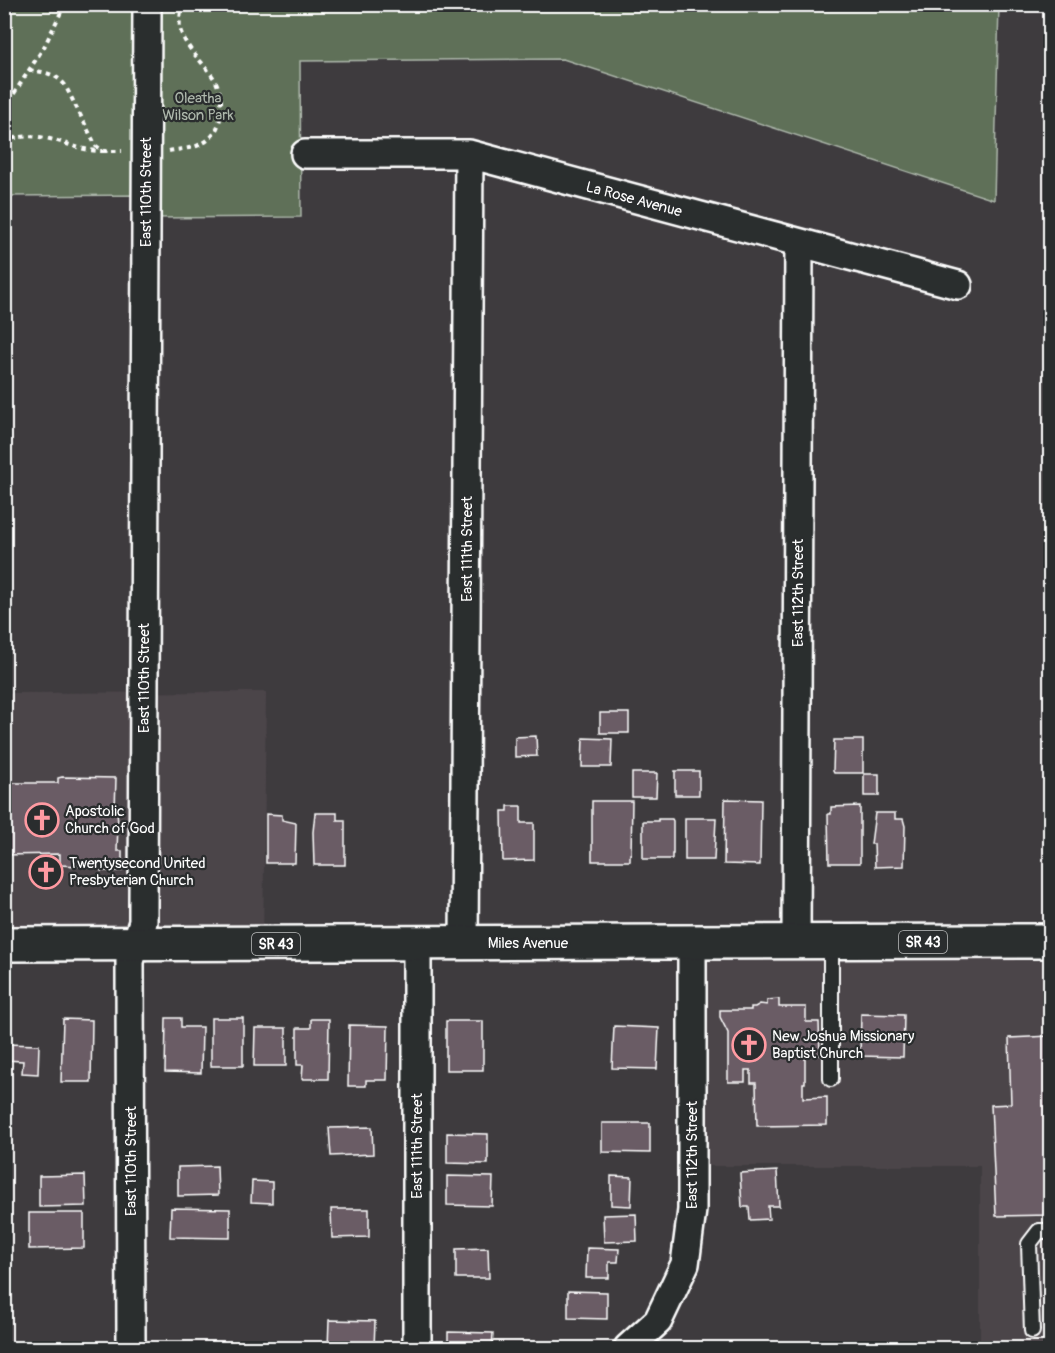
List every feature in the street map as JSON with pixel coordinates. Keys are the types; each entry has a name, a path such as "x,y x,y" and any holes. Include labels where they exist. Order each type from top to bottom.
{"main road":[{"name":"Miles Avenue","path":"4,944 1050,941"}],"street":[{"name":"East 110th Street","path":"131,1348 130,961 143,922 147,4"},
{"name":"La Rose Avenue","path":"305,154 469,154 958,285"},
{"name":"East 111th Street","path":"464,944 469,154"},
{"name":"East 112th Street","path":"796,942 799,244"},
{"name":"East 112th Street","path":"628,1348 658,1321 685,1264 692,1210 692,943"},
{"name":"East 111th Street","path":"417,944 417,1348"}],"lane":[{"path":"831,942 831,1078"},
{"path":"1032,1331 1029,1244 1039,1231 1050,1231"}],"path":[{"path":"4,109 44,47 65,4"},
{"path":"169,151 201,144 214,135 221,117 222,105 216,83 188,47 180,30 182,4"},
{"path":"29,70 47,72 58,77 65,85 96,146 104,151"},
{"path":"4,137 6,139 25,136 40,137 86,151 129,151"}],"shaded area":[{"path":"266,692 263,944 5,944 4,693"},
{"path":"1050,941 1050,1348 980,1348 980,1166 692,1166 692,943"}],"green space":[{"name":"Oleatha Wilson Park","path":"4,5 999,5 994,200 563,59 300,61 301,217 146,218 146,195 5,196"}],"building":[{"path":"600,713 629,713 629,733 600,733"},
{"path":"536,736 537,756 515,757 515,737"},
{"path":"583,738 612,739 611,767 582,767"},
{"path":"834,740 863,740 863,773 834,773"},
{"path":"675,771 699,771 699,795 675,795"},
{"path":"632,773 657,773 656,797 632,797"},
{"path":"864,774 879,774 879,796 864,796"},
{"path":"58,778 116,778 117,851 122,851 122,871 101,871 101,865 100,867 60,865 60,854 4,855 4,783 58,783"},
{"path":"725,799 761,800 760,865 724,864"},
{"path":"592,801 632,801 630,861 592,861"},
{"path":"508,806 521,806 521,823 534,823 534,860 503,861 502,811 508,811"},
{"path":"860,806 860,863 829,863 828,814 831,814 831,807"},
{"path":"315,813 337,813 337,820 345,820 345,865 314,865"},
{"path":"875,813 895,813 895,819 903,819 905,826 904,866 875,867 874,844 871,844"},
{"path":"266,814 282,815 282,820 296,823 295,863 266,863"},
{"path":"685,818 716,818 714,860 685,860"},
{"path":"658,819 672,819 673,821 672,859 643,859 643,821 658,821"},
{"path":"779,999 779,1007 806,1007 806,1022 819,1022 820,1055 805,1055 803,1098 827,1097 827,1125 757,1126 756,1083 751,1083 751,1070 745,1070 745,1082 728,1082 728,1033 720,1017 720,1010 751,1010 751,1007 760,1004 767,1005 767,1000"},
{"path":"861,1014 904,1015 903,1057 860,1056"},
{"path":"166,1018 181,1018 181,1027 202,1027 201,1073 165,1072"},
{"path":"211,1018 243,1018 243,1066 211,1066"},
{"path":"63,1019 92,1020 91,1082 61,1082"},
{"path":"311,1019 329,1019 328,1079 302,1079 303,1065 297,1065 297,1028 311,1028"},
{"path":"446,1021 483,1021 483,1070 446,1070"},
{"path":"349,1025 388,1026 387,1080 366,1080 366,1086 348,1086"},
{"path":"614,1026 659,1028 657,1069 612,1068"},
{"path":"255,1028 286,1028 286,1066 254,1066"},
{"path":"1050,1036 1050,1215 996,1216 991,1105 1011,1104 1009,1038"},
{"path":"4,1044 39,1045 38,1074 22,1073 23,1061 4,1060"},
{"path":"602,1123 650,1123 650,1153 602,1152"},
{"path":"372,1127 373,1154 331,1156 329,1128"},
{"path":"447,1133 488,1134 488,1164 447,1163"},
{"path":"217,1166 218,1195 178,1196 178,1167"},
{"path":"777,1171 779,1206 768,1206 769,1219 750,1220 749,1207 742,1207 740,1173"},
{"path":"85,1175 86,1206 39,1207 39,1176"},
{"path":"447,1176 493,1177 492,1206 447,1205"},
{"path":"611,1176 632,1177 631,1206 611,1205"},
{"path":"252,1181 272,1182 272,1203 251,1202"},
{"path":"171,1208 230,1209 230,1238 170,1237"},
{"path":"331,1209 369,1209 369,1237 332,1238"},
{"path":"29,1213 84,1213 84,1248 29,1249"},
{"path":"636,1214 637,1241 604,1242 603,1215"},
{"path":"488,1248 489,1278 456,1278 456,1249"},
{"path":"587,1248 619,1249 618,1262 609,1262 609,1278 586,1278"},
{"path":"568,1291 607,1292 607,1319 568,1318"},
{"path":"329,1320 375,1321 374,1348 328,1348"},
{"path":"448,1332 493,1333 492,1348 448,1348"},
{"path":"37,1341 84,1342 84,1348 36,1348"}],"place":[{"name":"Apostolic Church of God","path":"42,820"},
{"name":"Twentysecond United Presbyterian Church","path":"46,872"},
{"name":"New Joshua Missionary Baptist Church","path":"749,1045"}]}
